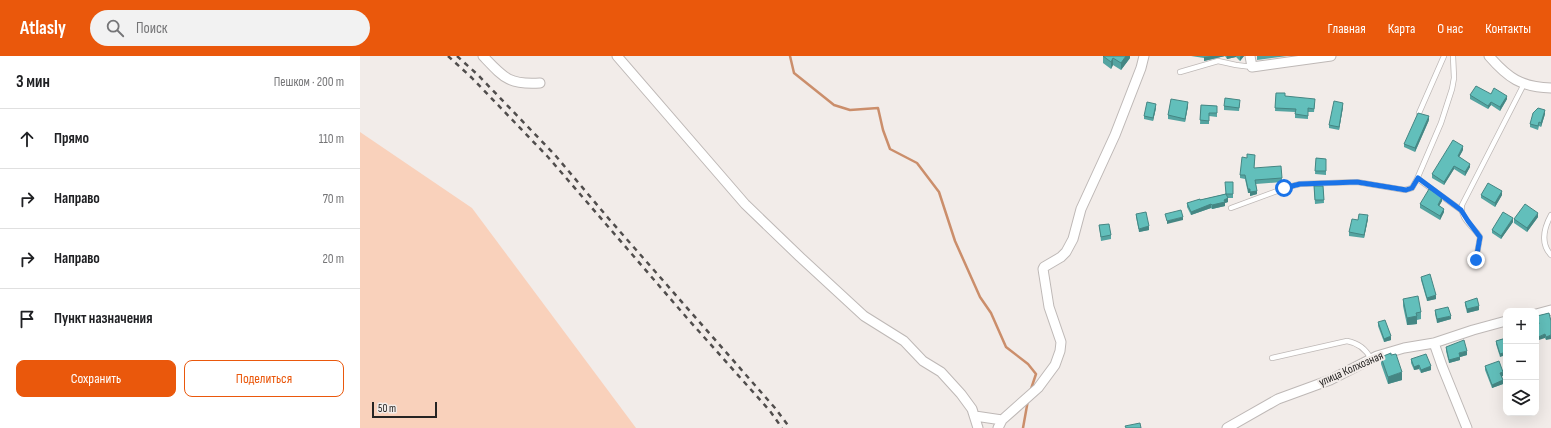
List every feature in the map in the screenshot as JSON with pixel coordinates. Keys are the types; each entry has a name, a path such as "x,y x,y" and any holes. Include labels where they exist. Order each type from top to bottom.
{"street":[{"path":"483,56 503,77 523,84 540,83"},
{"path":"617,56 745,204 864,316 904,341 923,361 941,372 961,394 972,409 978,428"},
{"path":"975,416 1000,424 1038,388 1058,358 1061,342 1049,307 1043,269 1061,257 1066,252 1073,239 1081,209 1115,135 1141,68 1144,56"},
{"path":"1250,56 1252,67 1331,56"},
{"path":"1489,56 1505,73 1524,84 1551,88"},
{"path":"1539,313 1551,310"},
{"name":"улица Колхозная","path":"1227,428 1278,399 1330,380 1371,359 1404,348 1434,343 1503,322"},
{"path":"1434,343 1444,373 1467,428"}],"lane":[{"path":"1419,113 1444,56"},
{"path":"1231,208 1292,185 1357,182 1406,190 1412,188 1418,178 1441,123 1452,89 1454,78 1453,56"},
{"path":"1180,72 1218,61 1252,67"},
{"path":"1461,210 1462,205 1524,84"},
{"path":"1418,178 1461,210 1480,237 1476,260"},
{"path":"1551,215 1546,226 1544,237 1546,248 1551,255"},
{"path":"1272,358 1347,341 1362,347 1371,359"}],"shaded area":[{"path":"360,132 472,208 636,428 360,428"}],"building":[{"path":"1103,56 1126,56 1121,63 1113,58 1111,62"},
{"path":"1476,86 1491,94 1494,88 1507,96 1500,107 1491,102 1488,106 1470,95"},
{"path":"1276,93 1285,93 1285,96 1315,99 1314,109 1308,108 1308,116 1295,114 1296,109 1275,108"},
{"path":"1225,98 1240,100 1239,108 1224,106"},
{"path":"1171,99 1188,102 1185,119 1168,115"},
{"path":"1334,101 1343,103 1339,127 1329,125"},
{"path":"1147,102 1156,104 1153,118 1144,116"},
{"path":"1201,105 1217,106 1217,113 1209,113 1209,121 1200,120"},
{"path":"1538,108 1545,110 1541,123 1539,122 1538,126 1530,124 1533,113"},
{"path":"1418,113 1429,116 1415,148 1404,144"},
{"path":"1453,140 1463,146 1458,156 1470,164 1465,172 1454,166 1444,182 1432,174"},
{"path":"1247,154 1255,155 1254,168 1281,166 1282,178 1255,180 1257,191 1250,192 1245,175 1240,175 1242,157 1247,158"},
{"path":"1316,158 1326,159 1326,171 1315,171"},
{"path":"1225,182 1233,182 1233,194 1226,194"},
{"path":"1488,183 1502,191 1495,203 1481,195"},
{"path":"1314,186 1323,186 1324,200 1315,200"},
{"path":"1429,189 1442,197 1438,205 1444,209 1440,216 1420,204"},
{"path":"1226,194 1228,198 1224,200 1225,202 1211,204 1191,212 1187,203 1200,199"},
{"path":"1525,204 1538,213 1527,228 1514,219"},
{"path":"1181,210 1183,217 1167,221 1165,214"},
{"path":"1146,212 1149,226 1139,229 1136,214"},
{"path":"1503,212 1513,218 1501,236 1492,230"},
{"path":"1359,214 1368,215 1364,235 1349,232 1352,219 1358,220"},
{"path":"1109,224 1111,235 1101,237 1099,225"},
{"path":"1430,274 1436,295 1427,298 1421,277"},
{"path":"1418,296 1421,312 1416,313 1417,316 1407,318 1403,299"},
{"path":"1477,298 1479,306 1467,309 1465,302"},
{"path":"1448,307 1451,316 1437,319 1435,310"},
{"path":"1549,313 1551,321 1551,335 1546,337 1545,334 1539,337 1539,316"},
{"path":"1385,320 1391,336 1384,339 1378,322"},
{"path":"1503,339 1503,353 1500,354 1496,341"},
{"path":"1464,340 1467,351 1459,353 1460,357 1449,360 1446,347"},
{"path":"1391,353 1391,355 1396,354 1402,372 1388,377 1381,357"},
{"path":"1426,354 1431,366 1421,370 1419,365 1414,367 1411,359"},
{"path":"1499,361 1503,372 1500,373 1503,380 1492,385 1485,366"},
{"path":"1140,423 1141,428 1126,428 1125,426"}],"waterway":[{"path":"790,56 794,73 834,105 850,110 878,108 883,130 890,149 917,163 939,192 955,241 980,297 991,313 1006,347 1028,364 1036,374 1031,389"},
{"path":"1023,428 1028,400"}],"railway":[{"path":"448,56 472,78 548,157 687,318 770,411 782,428"},
{"path":"457,56 478,75 555,155 609,219 775,408 790,428"}],"route":[{"path":"1284,188 1300,184 1360,182 1409,190 1418,178 1461,210 1464,217 1480,235 1481,239 1476,260"}]}
